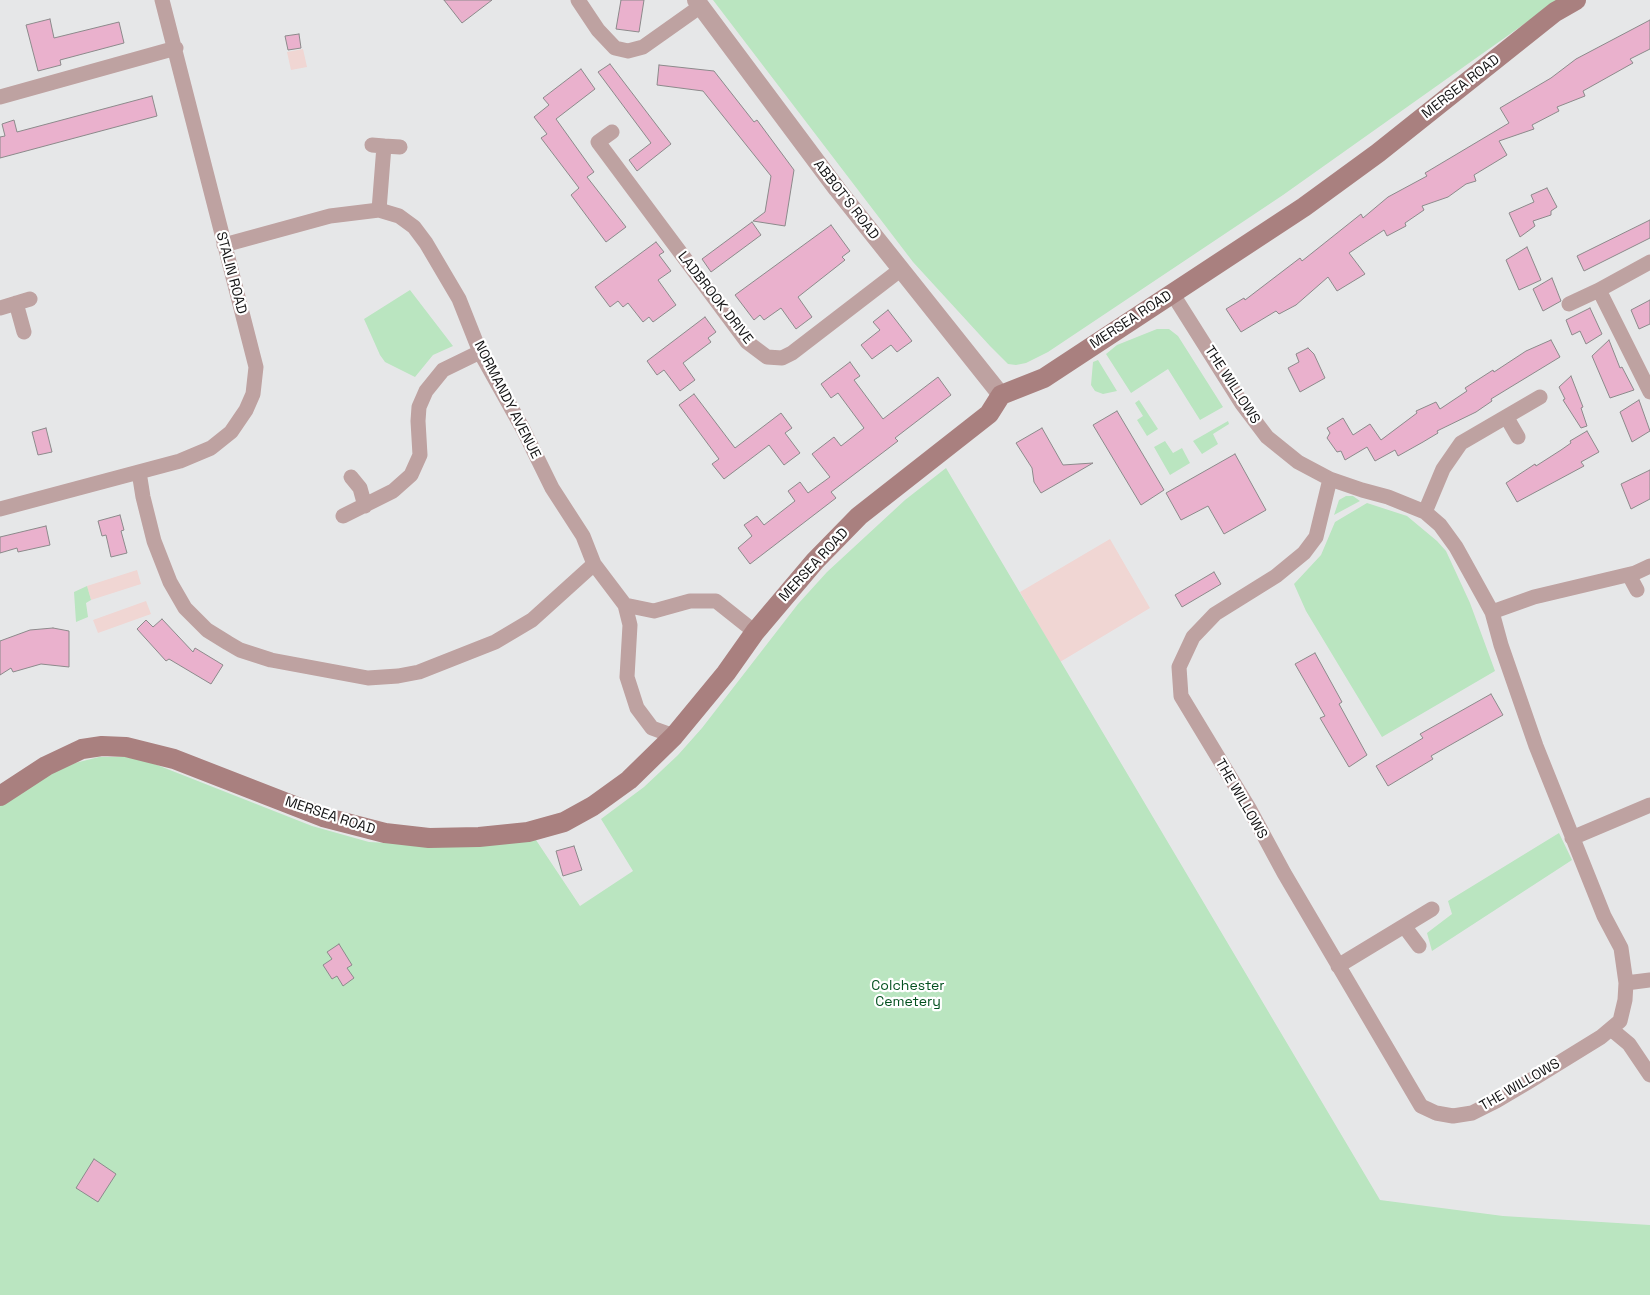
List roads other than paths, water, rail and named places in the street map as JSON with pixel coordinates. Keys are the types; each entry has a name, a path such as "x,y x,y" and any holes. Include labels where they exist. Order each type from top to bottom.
{"main road":[{"name":"MERSEA ROAD","path":"0,796 46,766 82,749 102,746 126,747 174,759 323,816 377,831 428,838 502,836 528,832 564,822 582,813 628,780 674,736 798,579 859,516 990,414 1001,395 1044,378 1304,207 1378,153 1555,12 1576,0"}],"street":[{"name":"STALIN ROAD","path":"0,509 139,472 180,460 211,448 231,432 246,410 253,394 256,368 176,48 162,0"},
{"path":"578,0 598,30 615,48 628,51 643,47 698,3"},
{"name":"ABBOT'S ROAD","path":"698,3 836,189 1001,395"},
{"path":"0,97 176,48"},
{"name":"LADBROOK DRIVE","path":"612,132 598,142 747,342 767,357 782,358 792,353 900,270"},
{"path":"379,210 378,146 400,147"},
{"name":"NORMANDY AVENUE","path":"224,245 330,216 379,210 399,216 414,227 426,243 459,298 480,352 523,429 552,488 583,536 594,564 625,605 630,625 627,677 637,708 652,728 674,736"},
{"path":"1569,304 1650,262"},
{"path":"1598,290 1650,392"},
{"name":"THE WILLOWS","path":"1172,293 1242,404 1267,437 1298,462 1330,478 1388,497 1425,512 1440,524 1456,547 1492,612 1501,645 1536,746 1604,916 1622,948 1626,983 1625,1000 1620,1021 1611,1030 1496,1101 1472,1113 1454,1116 1436,1113 1421,1106 1406,1084 1250,810 1181,696 1180,667 1193,637 1214,614 1276,576 1304,554 1316,537 1330,478"},
{"path":"0,308 23,301 24,332"},
{"path":"344,516 393,492 411,476 420,455 419,407 434,380 442,370 480,352"},
{"path":"1425,512 1443,469 1461,443 1540,397"},
{"path":"1506,418 1518,437"},
{"path":"139,472 154,541 170,582 185,608 207,630 240,650 278,661 368,678 398,676 419,672 495,642 532,620 594,564"},
{"path":"351,477 360,488 365,506"},
{"path":"1492,612 1534,597 1629,575 1650,566"},
{"path":"1629,575 1637,590"},
{"path":"625,605 654,611 690,601 716,601 738,621 755,632"},
{"path":"1572,838 1650,805"},
{"path":"1338,966 1432,909"},
{"path":"1404,926 1419,946"},
{"path":"1626,983 1650,980"},
{"path":"1611,1030 1629,1044 1650,1075"}],"park label":[{"name":"Colchester Cemetery","path":"908,994"}]}
